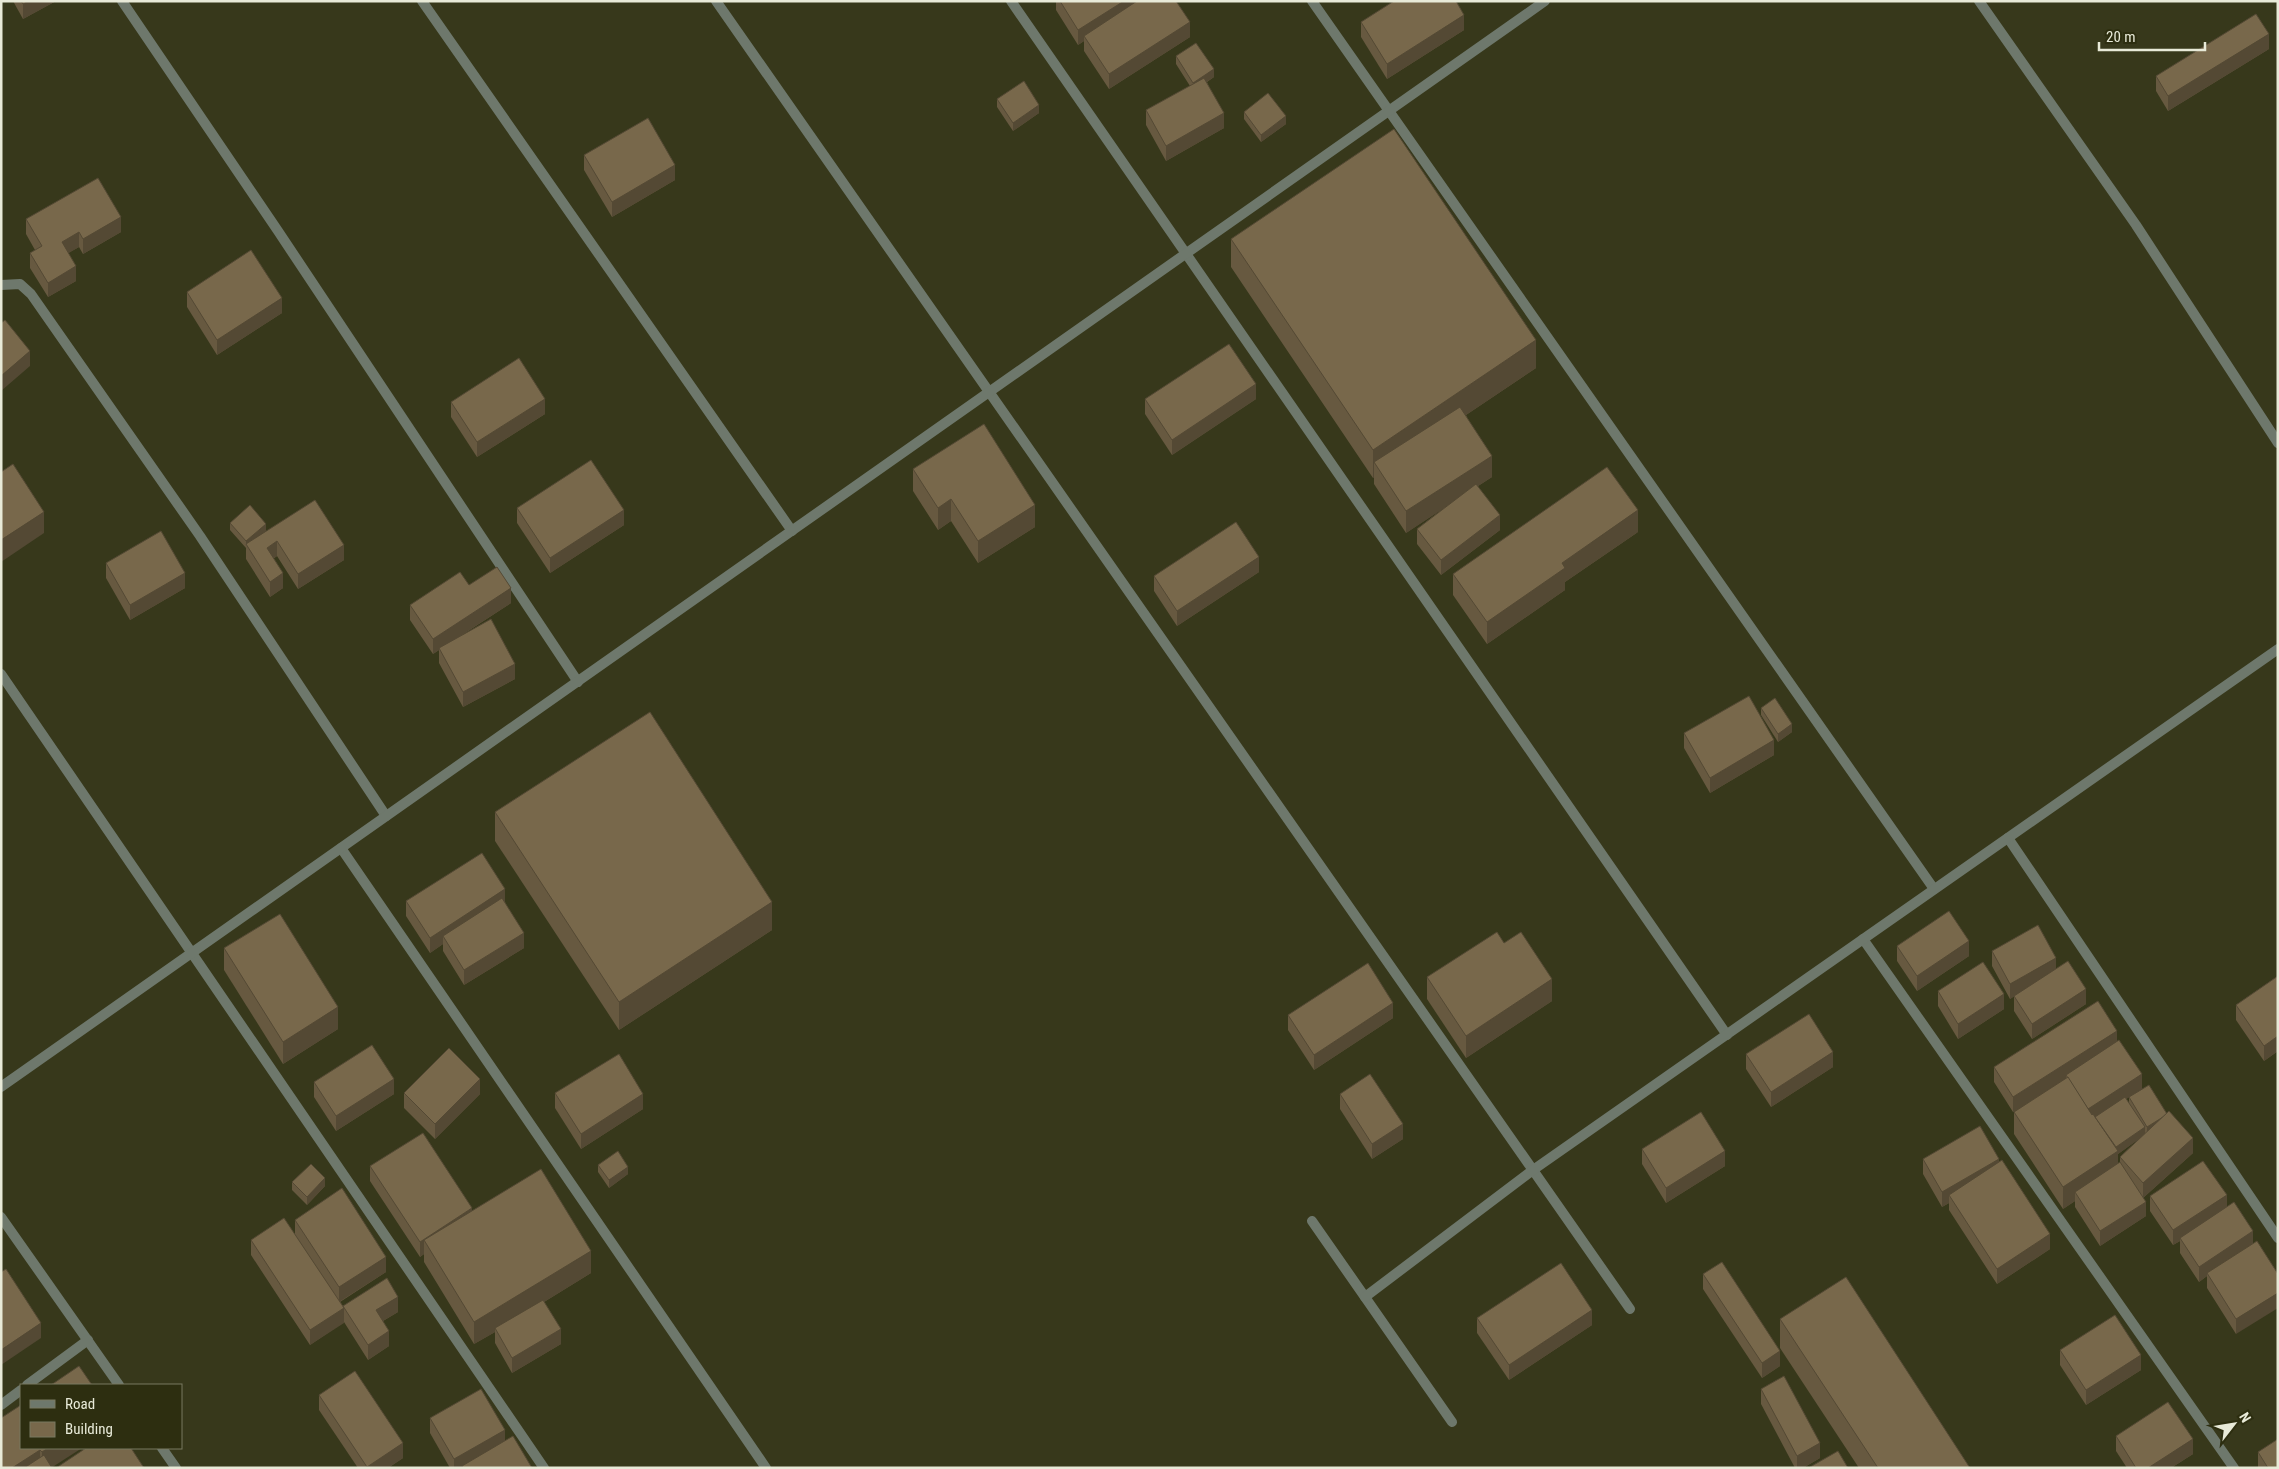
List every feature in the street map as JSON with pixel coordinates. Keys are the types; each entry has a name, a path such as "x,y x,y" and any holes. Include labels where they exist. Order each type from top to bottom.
{"street":[{"path":"122,1 278,231 578,682"},
{"path":"422,1 792,531"},
{"path":"716,1 1630,1310"},
{"path":"1011,1 1727,1035"},
{"path":"1312,1 1934,889"},
{"path":"1,1086 1545,1"},
{"path":"1979,1 2136,225 2278,444"},
{"path":"1,285 20,284 32,294 200,536 386,816"},
{"path":"1365,1297 1533,1170 2278,649"},
{"path":"1,674 544,1468"},
{"path":"2008,838 2278,1238"},
{"path":"341,848 766,1468"},
{"path":"1863,939 2234,1468"},
{"path":"1,1218 118,1384"},
{"path":"1312,1220 1452,1422"},
{"path":"28,1384 88,1340"},
{"path":"1,1405 20,1391"},
{"path":"163,1449 176,1468"}],"building":[{"path":"1060,1 1124,1 1078,30"},
{"path":"1137,1 1176,1 1190,22 1109,74 1084,36"},
{"path":"1394,1 1456,1 1464,15 1387,64 1361,22"},
{"path":"2256,14 2269,34 2168,96 2156,76"},
{"path":"1196,43 1214,69 1193,83 1176,56"},
{"path":"1204,78 1224,113 1166,146 1146,110"},
{"path":"1024,81 1039,105 1013,123 997,99"},
{"path":"1268,93 1286,116 1261,135 1244,112"},
{"path":"648,118 675,165 612,202 584,155"},
{"path":"1394,129 1536,340 1373,450 1231,239"},
{"path":"98,178 121,217 83,239 79,232 62,242 76,266 48,283 30,253 42,246 26,219"},
{"path":"251,250 282,298 217,340 187,292"},
{"path":"5,320 30,351 1,376 1,323"},
{"path":"1229,344 1256,384 1172,440 1145,399"},
{"path":"519,358 545,399 477,442 451,402"},
{"path":"1460,407 1492,456 1406,511 1374,462"},
{"path":"984,424 1035,505 978,541 951,499 938,508 913,469"},
{"path":"591,460 624,510 550,558 517,508"},
{"path":"13,464 44,512 1,540 1,472"},
{"path":"1607,467 1638,510 1562,563 1565,568 1487,622 1453,574"},
{"path":"1476,484 1500,515 1441,560 1417,529"},
{"path":"315,500 344,545 298,574 277,541 267,548 283,573 270,582 246,544"},
{"path":"250,505 266,524 246,541 230,523"},
{"path":"1236,522 1259,557 1177,611 1154,576"},
{"path":"161,531 185,573 130,605 106,563"},
{"path":"497,567 511,588 433,639 410,605 460,572 469,585"},
{"path":"491,619 515,664 463,692 439,648"},
{"path":"1749,696 1774,740 1710,778 1684,733"},
{"path":"1775,698 1792,724 1778,734 1761,708"},
{"path":"650,712 772,902 619,1002 495,812"},
{"path":"482,853 505,889 430,938 406,901"},
{"path":"502,898 524,933 464,970 443,936"},
{"path":"1949,911 1969,941 1917,976 1897,946"},
{"path":"280,914 338,1007 283,1042 224,948"},
{"path":"2038,925 2056,958 2010,984 1992,951"},
{"path":"1497,932 1504,943 1521,932 1552,979 1466,1036 1427,977"},
{"path":"2068,961 2086,989 2032,1024 2014,996"},
{"path":"1983,962 2004,994 1958,1024 1938,991"},
{"path":"1368,963 1393,1003 1314,1055 1288,1015"},
{"path":"2278,976 2278,1036 2264,1046 2236,1005"},
{"path":"2098,1001 2117,1031 2013,1097 1994,1067"},
{"path":"1809,1014 1833,1052 1771,1092 1746,1054"},
{"path":"2119,1040 2142,1074 2088,1109 2066,1075"},
{"path":"372,1045 394,1079 336,1116 314,1082"},
{"path":"449,1048 480,1079 435,1124 404,1093"},
{"path":"619,1054 643,1094 581,1134 555,1093"},
{"path":"1370,1074 1403,1124 1372,1144 1340,1094"},
{"path":"2068,1077 2118,1151 2063,1187 2014,1112"},
{"path":"2149,1085 2167,1114 2147,1127 2129,1097"},
{"path":"2125,1097 2145,1127 2116,1147 2095,1117"},
{"path":"2169,1111 2193,1138 2143,1183 2120,1157"},
{"path":"1701,1112 1725,1151 1666,1188 1642,1149"},
{"path":"1980,1126 1999,1159 1942,1192 1923,1159"},
{"path":"423,1133 472,1208 420,1242 370,1166"},
{"path":"618,1151 628,1167 609,1180 598,1165"},
{"path":"2002,1160 2050,1234 1997,1269 1949,1195"},
{"path":"2203,1161 2227,1195 2173,1230 2150,1196"},
{"path":"2120,1162 2146,1202 2100,1231 2075,1192"},
{"path":"311,1164 325,1178 307,1197 292,1182"},
{"path":"541,1169 591,1251 474,1322 424,1240"},
{"path":"342,1188 386,1257 339,1287 295,1220"},
{"path":"2234,1202 2253,1231 2199,1267 2180,1238"},
{"path":"284,1218 344,1308 310,1330 251,1240"},
{"path":"2257,1241 2278,1274 2278,1293 2236,1319 2207,1273"},
{"path":"1722,1262 1780,1351 1762,1363 1703,1274"},
{"path":"1561,1263 1592,1310 1509,1365 1477,1318"},
{"path":"6,1269 41,1323 1,1350 1,1272"},
{"path":"1846,1277 1970,1468 1878,1468 1780,1319"},
{"path":"387,1278 398,1297 376,1310 389,1331 368,1345 343,1306"},
{"path":"543,1300 561,1329 512,1358 495,1328"},
{"path":"2115,1315 2141,1355 2086,1390 2060,1350"},
{"path":"79,1366 91,1384 52,1384"},
{"path":"355,1371 403,1443 367,1467 319,1395"},
{"path":"1784,1376 1820,1443 1797,1456 1761,1389"},
{"path":"481,1389 505,1430 454,1459 430,1418"},
{"path":"2168,1402 2193,1439 2148,1468 2136,1468 2116,1436"},
{"path":"20,1406 20,1449 46,1449 42,1452 40,1450 12,1468 1,1468 1,1418"},
{"path":"513,1436 532,1468 463,1468 462,1466"},
{"path":"2278,1439 2278,1468 2268,1468 2258,1452"},
{"path":"84,1449 132,1449 144,1468 56,1468"},
{"path":"1838,1451 1848,1468 1810,1468 1810,1467"},
{"path":"44,1455 52,1468 24,1468"}]}
